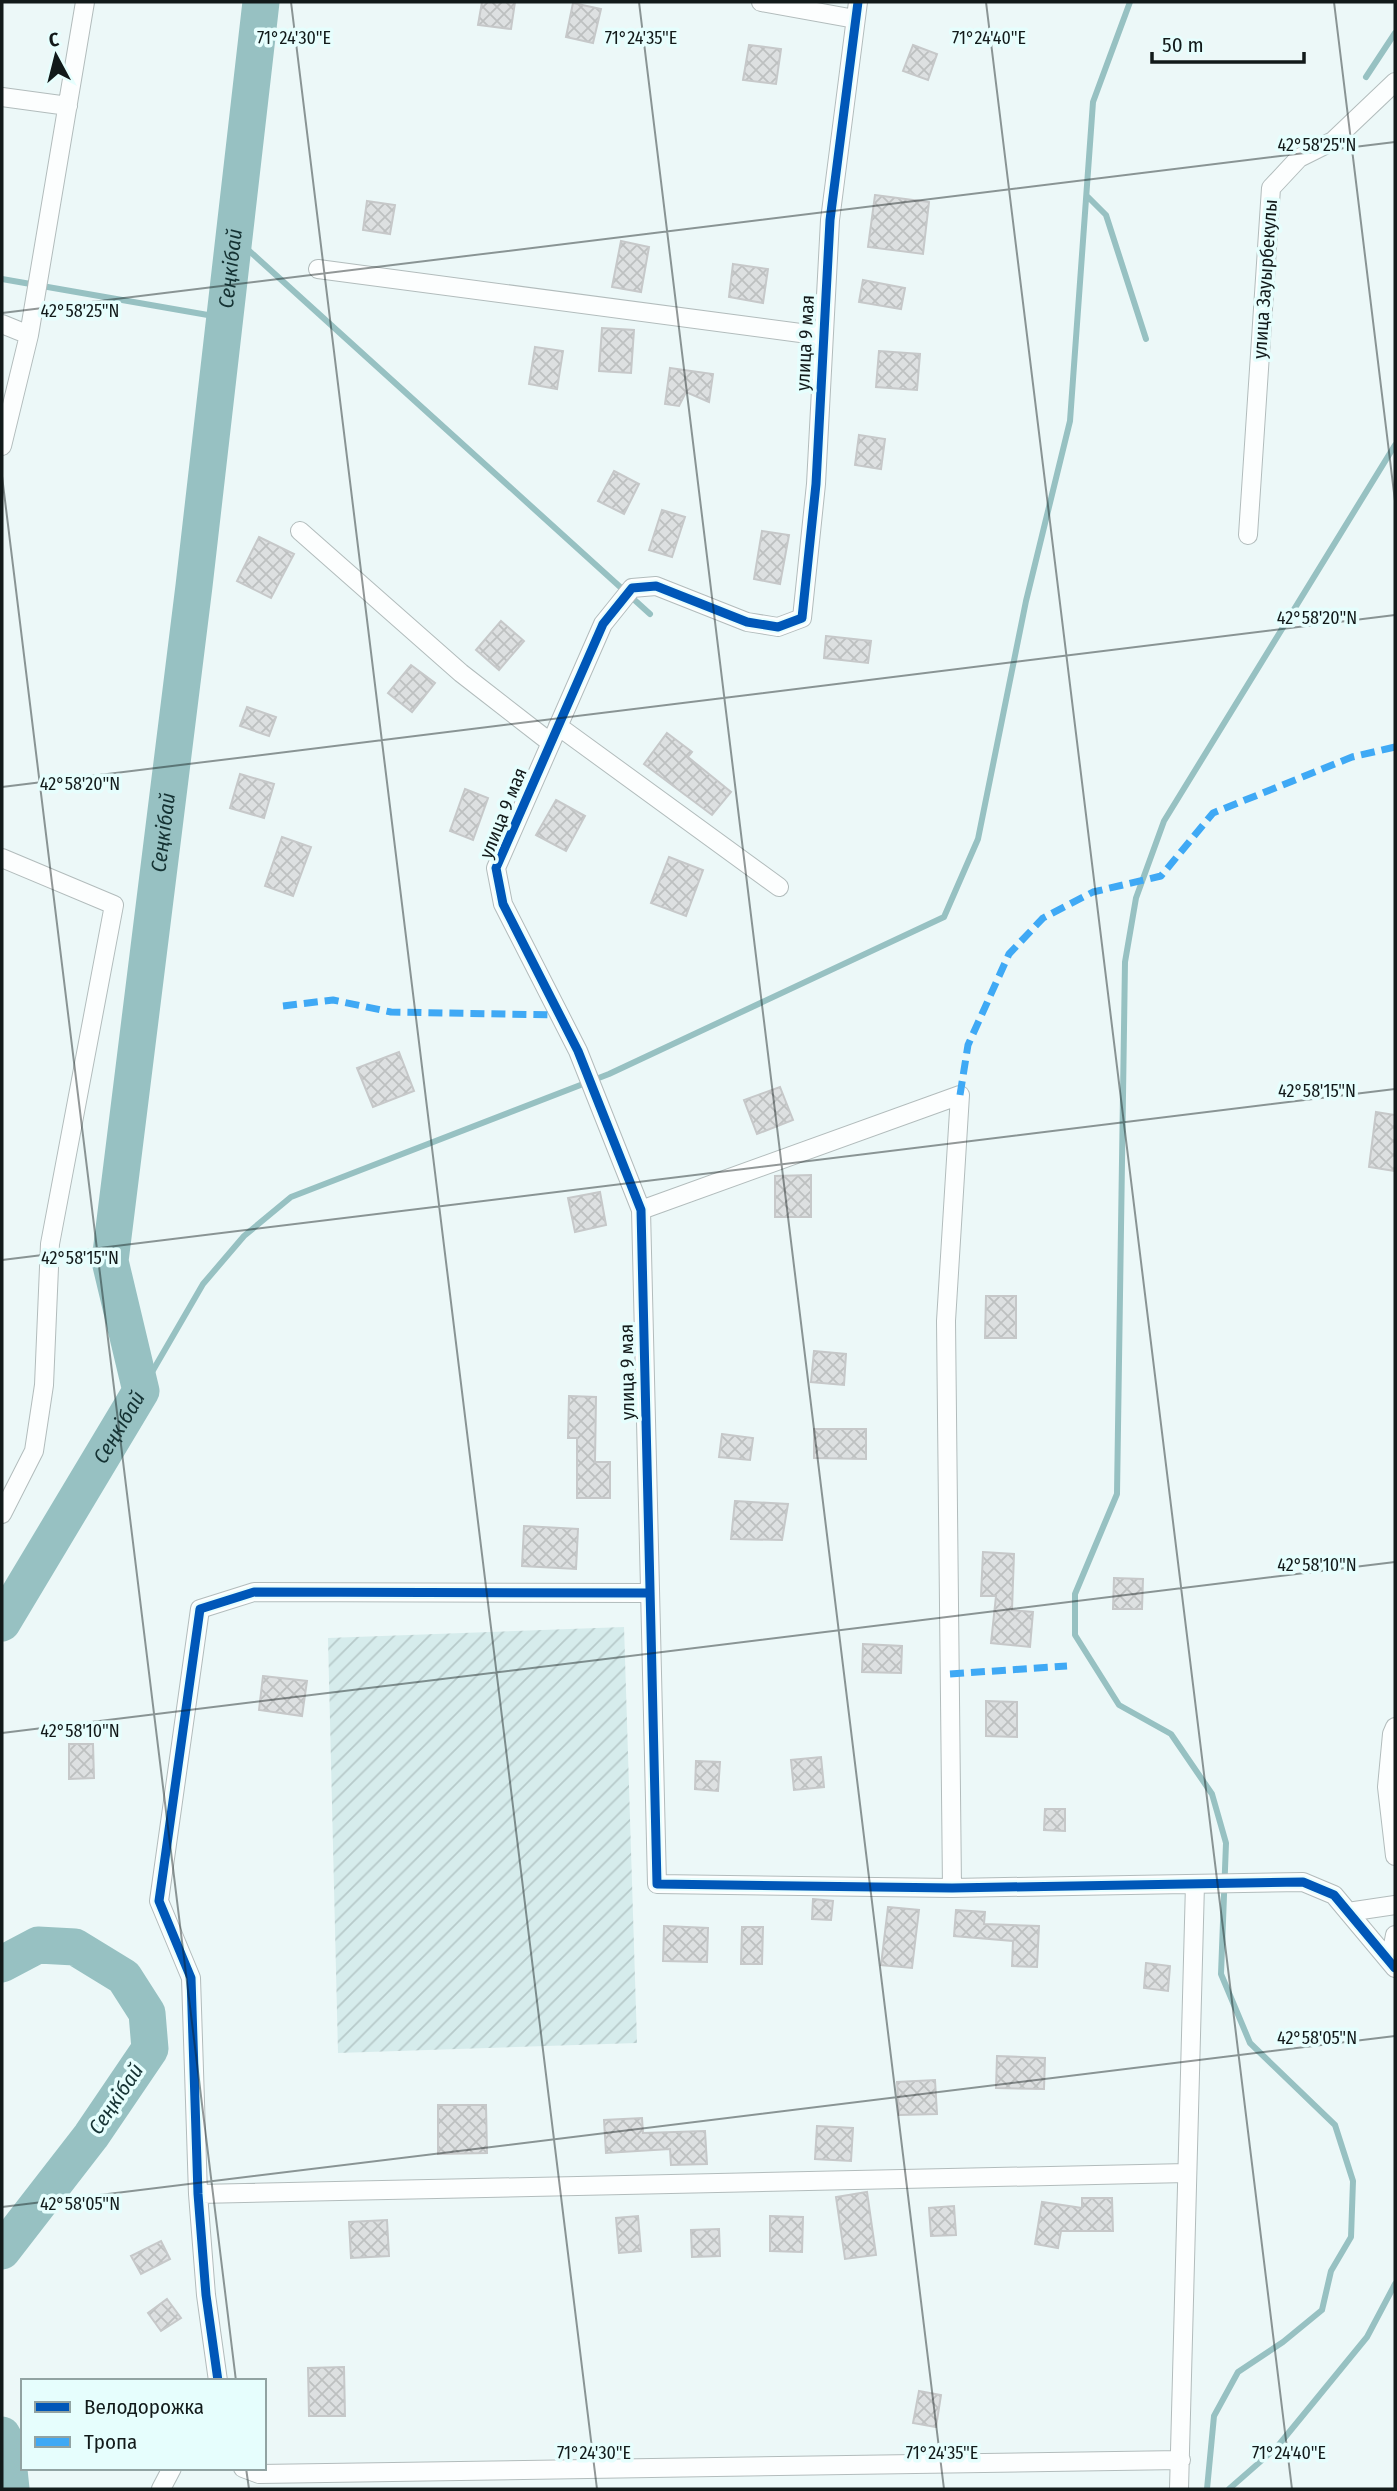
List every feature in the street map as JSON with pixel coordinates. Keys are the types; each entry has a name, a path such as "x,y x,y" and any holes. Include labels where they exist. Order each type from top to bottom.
{"street":[{"path":"2,446 29,335 85,2"},
{"path":"761,2 856,10"},
{"name":"улица 9 мая","path":"856,10 830,220 816,484 802,618 778,627 747,622 656,586 632,588 603,624 496,868 503,904 578,1051 641,1210 657,1884 953,1888"},
{"name":"улица Зауырбекулы","path":"1248,535 1271,188 1299,158 1333,141 1395,82"},
{"path":"2,97 68,106"},
{"path":"318,269 823,336"},
{"path":"2,324 29,335"},
{"path":"300,531 461,673 779,887"},
{"path":"2,858 114,905 50,1244 44,1385 34,1451 2,1514"},
{"path":"641,1210 960,1095 946,1321 953,1888 1303,1882 1334,1895 1393,1965"},
{"path":"218,2379 206,2295 198,2194 191,1978 159,1901 200,1609 254,1592 649,1593"},
{"path":"1395,1727 1387,1787 1395,1856"},
{"path":"1179,2489 1195,1884"},
{"path":"1348,1912 1395,1905"},
{"path":"1393,1965 1395,1935"},
{"path":"198,2194 1187,2173"},
{"path":"248,2470 259,2474 1181,2460"},
{"path":"161,2489 171,2470"}],"shaded area":[{"path":"624,1627 637,2043 338,2053 328,1638"}],"building":[{"path":"482,2 515,2 511,29 478,25"},
{"path":"573,3 601,9 593,43 566,37"},
{"path":"749,45 781,49 776,84 743,80"},
{"path":"913,45 937,54 928,80 903,71"},
{"path":"875,195 929,202 923,254 868,247"},
{"path":"367,201 395,205 390,234 363,230"},
{"path":"621,241 649,247 641,292 612,287"},
{"path":"733,264 768,269 763,303 729,297"},
{"path":"863,280 905,288 901,309 859,302"},
{"path":"602,328 634,330 631,373 599,371"},
{"path":"535,347 563,351 557,389 529,384"},
{"path":"879,351 920,354 917,390 876,387"},
{"path":"670,368 713,374 709,402 686,392 679,406 665,404"},
{"path":"859,435 885,439 881,469 855,465"},
{"path":"614,471 639,484 624,514 598,501"},
{"path":"662,510 685,517 672,557 649,550"},
{"path":"762,531 789,535 780,584 754,579"},
{"path":"259,537 294,554 271,598 237,581"},
{"path":"501,621 524,641 499,670 476,650"},
{"path":"826,636 871,641 868,663 824,658"},
{"path":"411,665 435,683 412,712 388,693"},
{"path":"247,707 276,717 269,736 240,726"},
{"path":"667,733 692,752 688,757 731,792 712,815 644,764"},
{"path":"240,774 274,784 264,818 230,808"},
{"path":"465,789 488,798 473,840 450,831"},
{"path":"556,800 585,816 566,851 536,835"},
{"path":"282,837 311,847 293,896 265,886"},
{"path":"669,857 703,870 686,916 651,903"},
{"path":"399,1052 414,1091 373,1107 357,1068"},
{"path":"780,1087 793,1120 757,1134 744,1100"},
{"path":"1376,1112 1395,1115 1395,1171 1369,1167"},
{"path":"811,1175 811,1217 775,1217 775,1176"},
{"path":"600,1192 606,1225 575,1232 568,1198"},
{"path":"986,1296 1016,1296 1016,1338 985,1338"},
{"path":"814,1351 846,1354 844,1385 811,1382"},
{"path":"569,1396 596,1397 595,1462 610,1462 610,1498 577,1498 577,1438 568,1438"},
{"path":"814,1429 866,1429 866,1459 814,1458"},
{"path":"722,1434 753,1438 750,1460 719,1457"},
{"path":"735,1501 788,1504 782,1540 731,1539"},
{"path":"524,1526 578,1529 576,1569 522,1566"},
{"path":"983,1552 1014,1554 1012,1610 1033,1612 1030,1647 991,1643 996,1596 981,1596"},
{"path":"1114,1578 1143,1579 1142,1609 1113,1609"},
{"path":"863,1644 902,1646 901,1673 862,1672"},
{"path":"263,1676 307,1681 302,1716 259,1710"},
{"path":"986,1701 1017,1702 1017,1737 986,1736"},
{"path":"69,1744 93,1744 94,1778 69,1779"},
{"path":"821,1757 824,1787 794,1790 791,1760"},
{"path":"696,1761 720,1762 718,1791 695,1789"},
{"path":"1045,1809 1065,1809 1065,1831 1044,1830"},
{"path":"813,1899 833,1901 831,1920 812,1919"},
{"path":"888,1907 919,1910 912,1968 881,1965"},
{"path":"956,1910 985,1912 984,1924 1039,1926 1037,1967 1012,1966 1013,1941 954,1936"},
{"path":"664,1926 708,1928 707,1962 663,1961"},
{"path":"742,1927 763,1927 762,1964 741,1964"},
{"path":"1146,1963 1170,1966 1168,1991 1144,1988"},
{"path":"997,2056 1045,2058 1044,2089 996,2088"},
{"path":"935,2080 937,2114 899,2115 897,2082"},
{"path":"438,2105 486,2105 487,2153 438,2154"},
{"path":"642,2118 643,2133 705,2131 707,2164 671,2165 670,2149 606,2153 604,2120"},
{"path":"817,2126 853,2128 851,2161 815,2159"},
{"path":"867,2192 876,2255 845,2259 836,2197"},
{"path":"1082,2198 1112,2198 1113,2231 1061,2231 1058,2248 1035,2244 1042,2202 1082,2208"},
{"path":"954,2206 956,2235 931,2236 929,2208"},
{"path":"638,2216 641,2251 619,2253 616,2218"},
{"path":"770,2216 803,2217 802,2252 770,2251"},
{"path":"387,2220 389,2256 351,2258 349,2222"},
{"path":"719,2229 720,2256 692,2257 691,2230"},
{"path":"161,2241 170,2259 141,2274 131,2256"},
{"path":"167,2299 181,2318 161,2331 148,2313"},
{"path":"344,2367 345,2416 309,2416 308,2368"},
{"path":"919,2391 941,2395 936,2427 913,2423"}],"waterway":[{"name":"Сеңкібай","path":"2,1623 141,1391 110,1261 194,586 261,2"},
{"path":"141,1391 203,1284 244,1236 291,1197 609,1074 944,917 978,839 1026,601 1070,421 1093,102 1130,2"},
{"path":"1366,77 1395,33"},
{"path":"1087,196 1106,215 1146,339"},
{"path":"234,237 650,614"},
{"path":"2,279 225,318"},
{"path":"1207,2489 1214,2416 1238,2372 1283,2342 1322,2310 1331,2271 1351,2237 1353,2181 1335,2125 1250,2043 1221,1974 1226,1843 1212,1794 1171,1734 1119,1705 1075,1635 1075,1594 1117,1494 1125,962 1136,898 1164,821 1395,445"},
{"name":"Сеңкібай","path":"2,1964 38,1945 75,1947 124,1977 147,2013 150,2049 91,2136 2,2251"},
{"path":"1229,2489 1277,2447 1367,2337 1395,2284"},
{"name":"Сеңкібай","path":"2,2435 6,2442 11,2489"}],"marked path":[{"path":"960,1095 968,1045 1009,954 1043,918 1093,892 1161,876 1213,813 1352,757 1395,747"},
{"path":"283,1006 333,1000 391,1012 560,1015"},
{"path":"950,1674 1067,1666"}],"cycle path":[{"path":"858,2 830,220 816,484 802,618 778,627 747,622 656,586 632,588 603,624 496,868 503,904 578,1051 641,1210 657,1884 952,1888 1303,1882 1334,1895 1395,1968"},
{"path":"218,2379 206,2295 198,2194 191,1978 159,1901 200,1609 254,1592 649,1593"}]}
